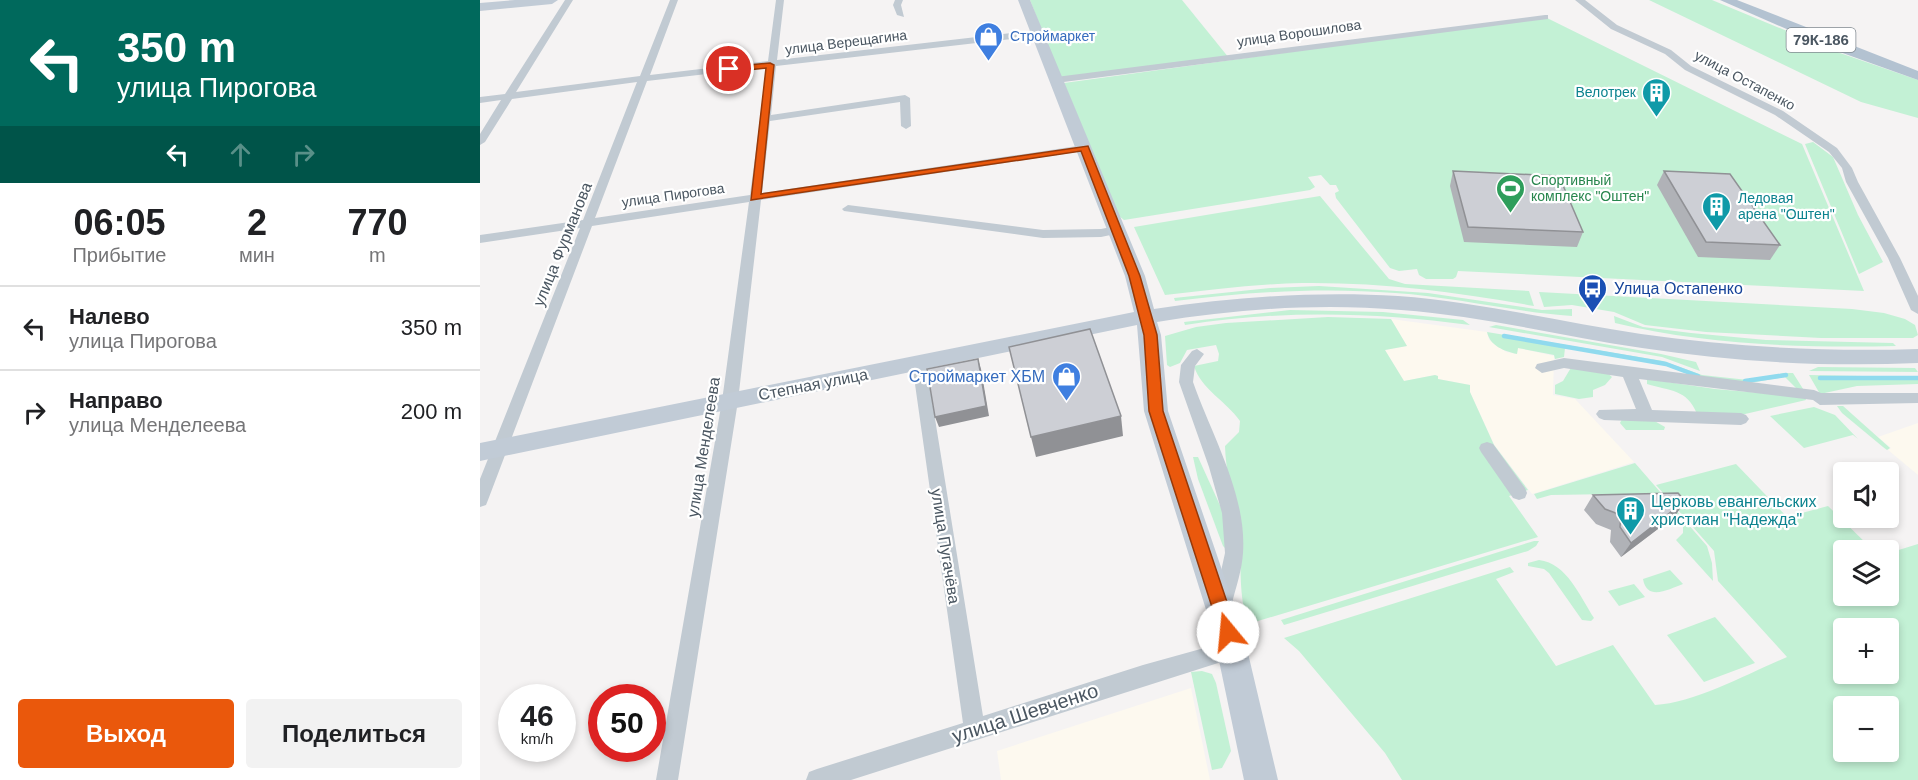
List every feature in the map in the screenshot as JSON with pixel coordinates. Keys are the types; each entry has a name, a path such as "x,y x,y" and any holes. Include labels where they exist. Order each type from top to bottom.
{"main road":[{"path":"480,7 552,0"},
{"path":"1024,0 1135,276 1152,346 1153,392 1162,428 1233,649 1261,780"},
{"name":"79К-186","path":"1726,0 1832,44 1918,76"},
{"path":"1162,428 1161,339 1165,327 1175,320 1258,302 1330,300 1401,303 1464,310 1642,341 1709,349 1819,357 1918,356"},
{"name":"Степная улица","path":"490,450 1146,317 1258,302"}],"street":[{"path":"480,142 569,0"},
{"name":"улица Фурманова","path":"480,500 490,450 588,222 646,78 674,0"},
{"name":"улица Менделеева","path":"668,780 730,401 770,65 780,0"},
{"path":"899,0 897,5 901,15"},
{"name":"улица Остапенко","path":"1579,0 1590,6 1614,27 1668,52 1688,68 1763,104 1833,150 1847,168 1918,310"},
{"name":"улица Ворошилова","path":"1056,80 1545,17"},
{"name":"улица Верещагина","path":"480,100 646,78 1037,33"},
{"path":"764,119 905,98 906,126"},
{"name":"улица Пирогова","path":"480,239 1084,148"},
{"path":"848,209 1043,234 1101,233 1116,230"},
{"path":"1197,354 1188,365 1186,382 1225,493 1233,528 1234,553 1221,608"},
{"name":"улица Пугачёва","path":"919,363 974,729"},
{"path":"1542,368 1564,363 1817,397 1918,398"},
{"path":"1629,373 1646,415"},
{"path":"1604,414 1741,419"},
{"path":"1487,448 1519,493"},
{"name":"улица Шевченко","path":"817,780 1143,675 1233,649"}],"shaded area":[{"path":"1391,319 1487,332 1489,340 1506,352 1517,354 1518,348 1554,356 1553,395 1575,399 1634,462 1532,494 1494,444 1470,392 1470,385 1438,379 1435,375 1404,381 1385,350 1407,346"},
{"path":"1918,423 1918,475 1888,450 1891,448 1878,437"},
{"path":"1191,688 1210,780 1001,780 997,751"}],"green space":[{"path":"1030,0 1182,0 1229,58 1061,80"},
{"path":"1649,0 1712,0 1840,53 1918,80 1918,118 1861,102"},
{"path":"1545,17 1802,144 1864,291 1458,271 1453,279 1426,279 1419,275 1417,269 1399,271 1390,268 1336,198 1335,193 1339,191 1336,185 1330,185 1321,175 1308,177 1315,187 1310,190 1124,220 1119,216 1064,83"},
{"path":"1813,142 1833,157 1858,215 1883,262 1859,274 1805,144"},
{"path":"1320,196 1389,279 1405,284 1529,291 1534,306 1418,289 1331,283 1268,285 1165,295 1134,227"},
{"path":"1319,286 1428,293 1542,310 1572,309 1572,316 1417,295 1368,291 1285,291 1175,301 1174,298 1270,288"},
{"path":"1539,292 1852,309 1884,313 1905,319 1915,325 1918,335 1913,338 1821,338 1706,332 1645,325 1614,312 1572,305 1544,307"},
{"path":"1290,310 1383,312 1463,320 1470,325 1398,317 1328,314 1257,317 1185,325 1184,322"},
{"path":"1614,316 1643,327 1691,333 1766,340 1893,343 1896,346 1790,345 1719,340 1615,323"},
{"path":"1328,317 1391,319 1407,346 1385,350 1404,381 1435,375 1438,379 1470,385 1470,392 1494,445 1528,490 1509,496 1538,537 1248,624 1243,602 1239,537 1225,446 1239,432 1240,421 1202,381 1194,366 1218,361 1219,354 1216,345 1187,350 1180,363 1170,367 1167,365 1165,336 1196,327 1226,323"},
{"path":"1496,325 1661,354 1696,362 1700,371 1662,357 1489,327"},
{"path":"1487,332 1663,361 1702,375 1748,380 1793,373 1805,392 1800,392 1785,377 1750,383 1700,378 1664,365 1565,348 1564,357 1555,359 1554,355 1518,348 1517,354 1494,344"},
{"path":"1572,366 1606,372 1612,377 1605,385 1593,390 1593,397 1579,399 1555,394 1555,385 1563,381"},
{"path":"1818,367 1915,368 1918,372 1809,371"},
{"path":"1809,375 1918,377 1918,384 1857,386 1820,394"},
{"path":"1647,379 1715,389 1805,397 1806,400 1745,414 1697,414 1683,395 1647,384"},
{"path":"1837,406 1843,406 1890,448 1887,450 1883,447 1842,413"},
{"path":"1814,407 1835,415 1858,439 1853,435 1804,448 1770,416"},
{"path":"1622,419 1651,419 1665,427 1664,430 1626,430 1620,423"},
{"path":"1193,457 1198,457 1223,512 1228,551 1223,546 1198,479"},
{"path":"1635,463 1707,546 1712,563 1713,581 1676,540 1683,533 1683,526 1663,502 1614,494 1551,495 1537,499 1534,494"},
{"path":"1736,464 1787,517 1828,506 1833,511 1833,528 1850,528 1863,540 1833,540 1833,606 1899,606 1899,550 1918,544 1918,780 1402,780 1385,753 1299,651 1284,638 1510,567 1514,572 1496,579 1556,666 1613,645 1655,705 1671,703 1704,693 1787,657 1718,581 1714,551 1656,485"},
{"path":"1539,541 1528,551 1284,625 1281,620"},
{"path":"1539,560 1557,567 1572,582 1594,618 1591,621 1582,620 1549,573 1544,569 1528,566 1528,563"},
{"path":"1670,570 1683,584 1659,592 1649,590 1645,586 1643,579"},
{"path":"1634,584 1645,597 1619,606 1608,591"},
{"path":"1715,617 1755,663 1704,682 1667,635"},
{"path":"1202,671 1212,674 1216,683 1231,751 1222,768 1212,770 1191,672"}],"building":[{"name":"Спортивный комплекс \"Оштен\"","path":"1453,171 1559,176 1583,232 1468,227"},
{"path":"1664,171 1730,174 1780,245 1706,242"},
{"name":"Строймаркет ХБМ","path":"1090,329 1121,416 1031,437 1009,347"},
{"name":"Строймаркет ХБМ","path":"978,359 986,406 935,417 927,369"},
{"path":"1678,493 1685,501 1631,543 1620,527 1621,515 1605,509 1593,495"}],"waterway":[{"path":"1504,336 1666,364 1698,376"},
{"path":"1745,381 1786,375"},
{"path":"1820,378 1918,378"}],"place":[{"name":"Строймаркет","path":"989,62"},
{"name":"Велотрек","path":"1657,118"},
{"name":"Спортивный комплекс \"Оштен\"","path":"1510,214"},
{"name":"Ледовая арена \"Оштен\"","path":"1717,232"},
{"name":"Улица Остапенко","path":"1593,314"},
{"name":"Строймаркет ХБМ","path":"1066,402"},
{"name":"Церковь евангельских христиан \"Надежда\"","path":"1630,536"}],"route":[{"path":"729,69 770,65 755,198 1084,148 1135,276 1152,346 1153,392 1156,411 1228,632"}]}
